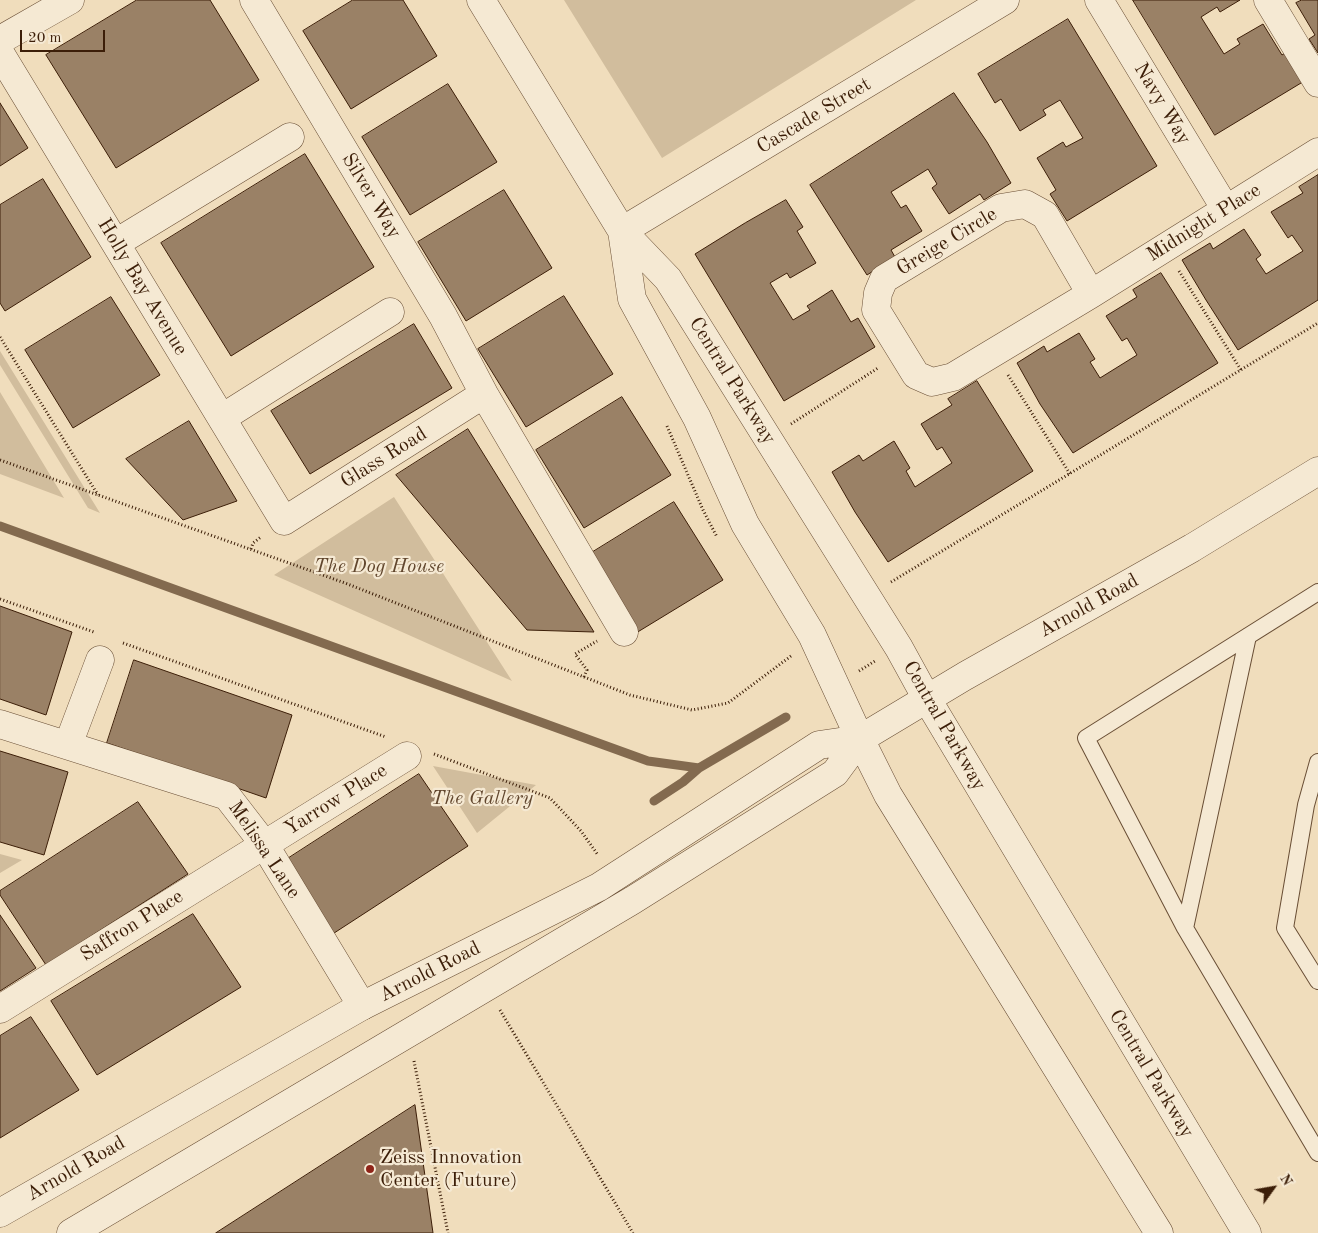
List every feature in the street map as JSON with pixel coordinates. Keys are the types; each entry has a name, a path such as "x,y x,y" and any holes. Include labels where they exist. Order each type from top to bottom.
{"street":[{"path":"0,40 70,0"},
{"name":"Silver Way","path":"254,0 438,308 484,394 623,630"},
{"name":"Central Parkway","path":"481,0 622,231 668,279 899,648 927,699 1247,1233"},
{"name":"Cascade Street","path":"622,231 1005,0"},
{"name":"Navy Way","path":"1099,0 1225,208"},
{"path":"1268,0 1318,83"},
{"name":"Holly Bay Avenue","path":"0,53 284,521"},
{"path":"116,243 290,137"},
{"name":"Midnight Place","path":"1091,294 1225,208 1318,152"},
{"name":"Greige Circle","path":"1025,204 1045,215 1091,294 953,377 932,382 916,375 902,352 876,310 878,293 884,278 1001,208 1025,204"},
{"name":"Central Parkway","path":"622,231 632,299 697,418 745,524 815,641 888,795 1159,1233"},
{"path":"222,418 390,312"},
{"name":"Glass Road","path":"284,521 484,394"},
{"name":"Arnold Road","path":"0,1213 362,1006 590,892 819,745 860,739 965,676 1192,548 1318,471"},
{"path":"68,745 100,648"},
{"name":"Melissa Lane","path":"0,724 227,796 264,844 362,1006"},
{"name":"Arnold Road","path":"71,1233 627,904 835,773 860,739"},
{"name":"Yarrow Place","path":"264,844 407,748"},
{"name":"Saffron Place","path":"0,1009 264,844"}],"lane":[{"path":"1318,592 1086,738 1185,928 1318,1152"},
{"path":"1185,928 1248,636"},
{"path":"1318,762 1306,805 1285,928 1318,981"}],"path":[{"path":"1164,248 1241,370"},
{"path":"883,587 1318,323"},
{"path":"0,337 98,496"},
{"path":"790,425 902,352"},
{"path":"994,353 1070,474"},
{"path":"0,460 344,583 630,695 692,710 728,703 815,641"},
{"path":"0,599 100,648"},
{"path":"584,677 587,670 575,654 623,630"},
{"path":"119,641 407,748 550,798 580,831 614,877"},
{"path":"835,685 899,648"},
{"path":"487,988 633,1233"},
{"path":"409,1034 448,1233"}],"green space":[{"path":"564,0 916,0 662,158"},
{"path":"0,351 100,513 88,508 0,365"},
{"path":"0,392 64,498 0,474"},
{"name":"The Dog House","path":"394,497 512,681 274,575"},
{"name":"The Gallery","path":"433,766 536,785 477,833"},
{"path":"0,854 22,860 0,873"}],"building":[{"path":"137,0 210,0 259,80 116,168 46,55"},
{"path":"353,0 403,0 437,56 351,109 303,31"},
{"path":"1133,0 1240,0 1220,12 1217,7 1201,17 1224,54 1240,44 1237,39 1263,24 1282,55 1288,51 1306,80 1215,135"},
{"path":"1302,0 1318,0 1318,53 1309,39 1315,35 1296,3"},
{"path":"1068,19 1157,166 1067,221 1050,194 1056,190 1037,158 1063,142 1066,147 1083,138 1060,100 1043,110 1046,115 1020,131 1001,99 995,103 978,74"},
{"path":"448,84 497,162 410,215 362,137"},
{"path":"954,93 987,142 1011,183 984,200 980,194 949,214 932,188 937,184 928,169 891,192 901,208 906,205 922,231 891,250 895,257 867,275 810,185"},
{"path":"0,103 28,148 0,166"},
{"path":"305,154 374,267 231,356 161,243"},
{"path":"1318,175 1318,300 1238,350 1182,260 1210,243 1213,249 1244,229 1261,255 1256,259 1266,274 1303,251 1292,235 1288,238 1271,212 1303,193 1299,187"},
{"path":"43,179 91,257 5,311 0,303 0,205"},
{"path":"504,190 552,268 466,321 418,242"},
{"path":"786,200 803,227 797,231 816,263 790,278 787,273 770,283 793,320 810,310 807,306 832,290 851,322 858,318 875,347 784,401 695,254"},
{"path":"1161,273 1218,363 1073,453 1040,404 1017,363 1044,346 1047,352 1079,333 1095,359 1090,362 1100,378 1137,355 1127,338 1122,341 1106,316 1137,297 1133,290"},
{"path":"564,296 613,374 526,427 478,349"},
{"path":"111,297 160,375 73,428 25,350"},
{"path":"414,324 452,388 310,474 271,411"},
{"path":"977,381 1033,471 888,562 855,512 832,472 859,455 863,461 894,441 910,468 906,471 915,487 952,463 942,447 937,450 921,424 952,405 948,399"},
{"path":"622,397 671,475 584,528 536,450"},
{"path":"189,421 237,501 183,520 126,459"},
{"path":"468,429 594,632 527,630 396,475"},
{"path":"674,502 723,580 636,633 588,555"},
{"path":"0,606 72,632 46,715 0,699"},
{"path":"134,660 292,715 266,798 107,743"},
{"path":"0,751 68,772 44,855 0,842"},
{"path":"419,774 468,846 328,937 278,865"},
{"path":"138,802 188,874 46,965 0,895 0,891"},
{"path":"193,914 241,987 97,1075 51,1001"},
{"path":"0,915 36,968 0,991"},
{"path":"31,1017 79,1090 0,1138 0,1036"},
{"name":"Zeiss Innovation Center (Future)","path":"415,1105 433,1233 216,1233"}],"waterway":[{"path":"0,526 648,761 699,768 786,717"},
{"path":"654,801 683,782 699,768"}],"place":[{"name":"Zeiss Innovation Center (Future)","path":"370,1169"}]}
